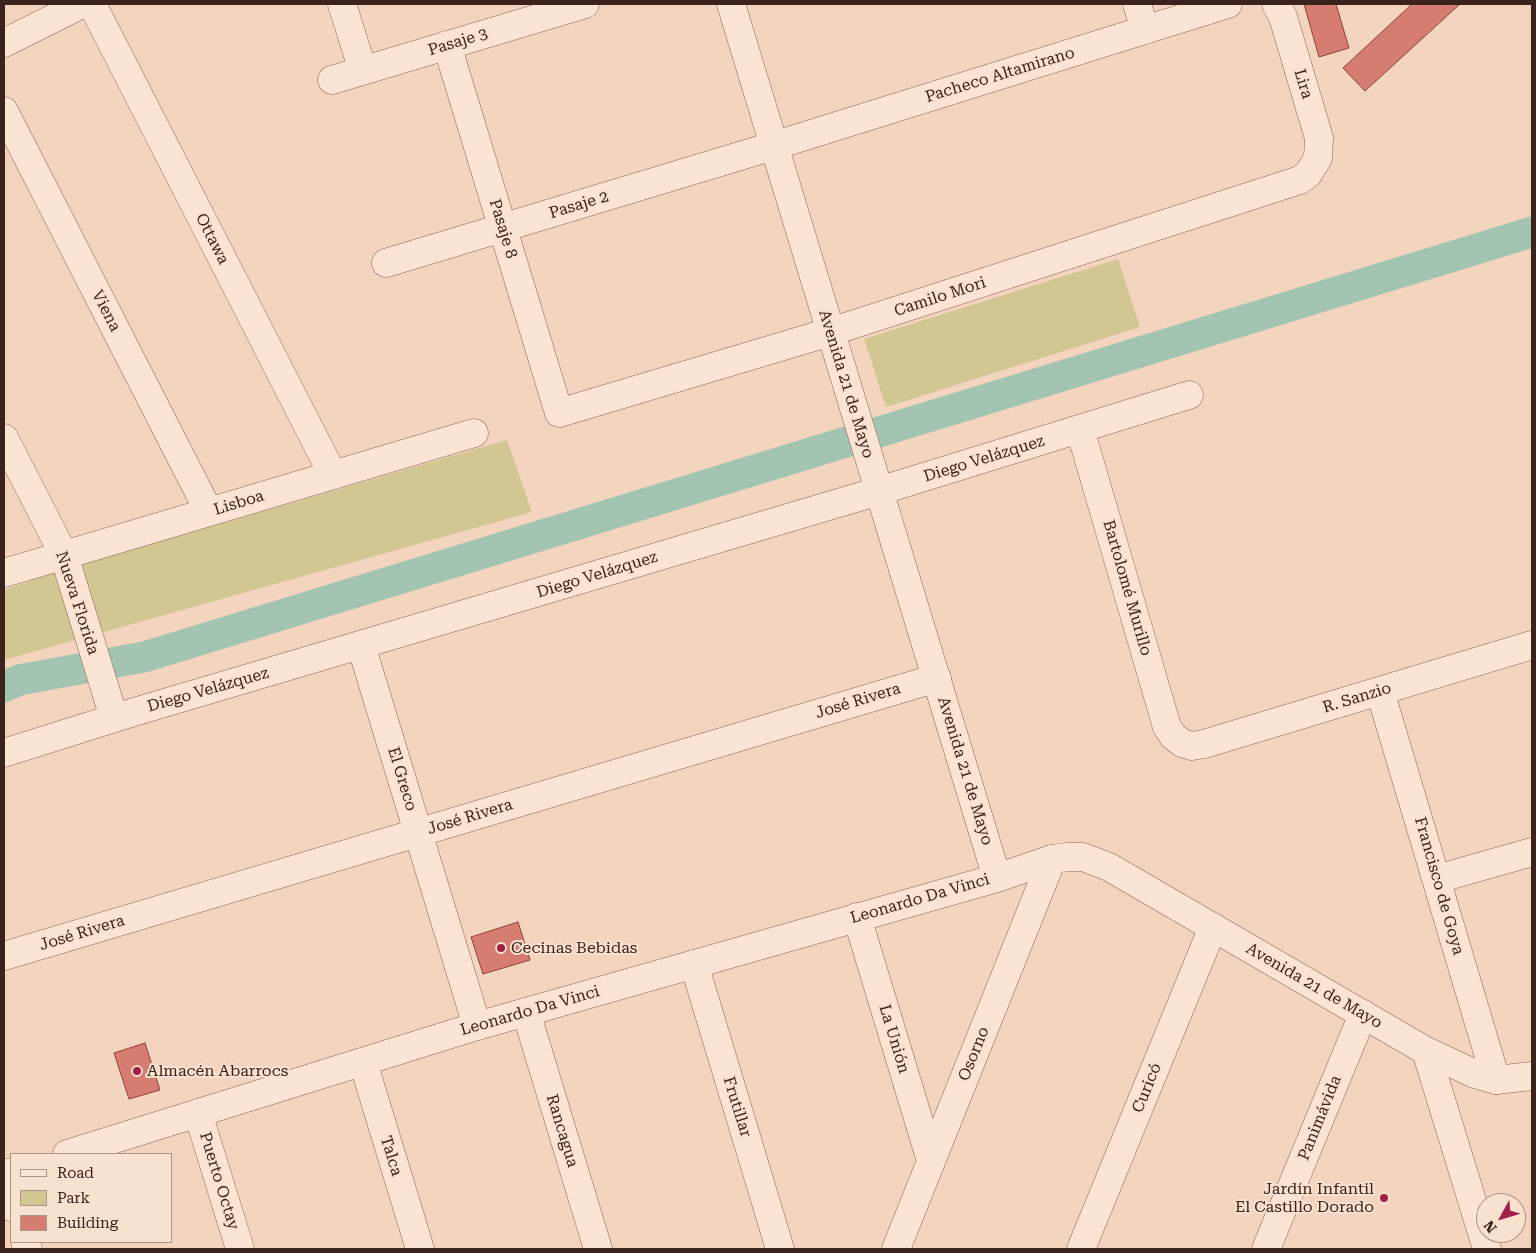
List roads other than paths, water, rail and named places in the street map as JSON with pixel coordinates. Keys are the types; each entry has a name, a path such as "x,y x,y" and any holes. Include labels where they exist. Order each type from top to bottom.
{"street":[{"path":"4,43 82,4"},
{"name":"Ottawa","path":"92,4 333,475"},
{"path":"342,4 363,71"},
{"name":"Pasaje 3","path":"332,80 584,4"},
{"name":"Avenida 21 de Mayo","path":"731,4 997,878 1052,859 1075,857 1096,861 1426,1051 1475,1074 1496,1080"},
{"path":"1137,4 1145,30"},
{"name":"Pacheco Altamirano","path":"773,146 1228,4"},
{"name":"Lira","path":"1276,4 1283,17 1320,138 1318,158 1314,166"},
{"name":"Pasaje 8","path":"447,46 559,413"},
{"name":"Viena","path":"4,111 209,512"},
{"name":"Pasaje 2","path":"386,263 773,146"},
{"name":"Camilo Mori","path":"559,413 830,332 1290,184 1300,180 1314,166"},
{"name":"Diego Velázquez","path":"4,753 111,706 361,646 875,479 1080,429 1189,395"},
{"name":"Bartolomé Murillo","path":"1080,429 1167,726 1173,736 1182,743"},
{"name":"Lisboa","path":"4,573 474,433"},
{"name":"Nueva Florida","path":"4,438 64,555 111,706"},
{"name":"R. Sanzio","path":"1182,743 1192,746 1204,744 1532,645"},
{"name":"El Greco","path":"361,646 477,1026"},
{"name":"José Rivera","path":"4,956 936,678"},
{"name":"Francisco de Goya","path":"1380,691 1496,1080"},
{"path":"1437,879 1532,852"},
{"name":"Osorno","path":"896,1249 1052,859"},
{"name":"Leonardo Da Vinci","path":"70,1153 477,1026 997,878"},
{"name":"La Unión","path":"857,917 931,1161"},
{"name":"Curicó","path":"1081,1249 1213,927"},
{"name":"Frutillar","path":"694,964 780,1249"},
{"name":"Rancagua","path":"526,1012 598,1249"},
{"name":"Panimávida","path":"1266,1249 1363,1014"},
{"path":"1426,1051 1487,1249"},
{"name":"Talca","path":"363,1062 420,1249"},
{"path":"1496,1080 1532,1076"},
{"name":"Puerto Octay","path":"198,1113 240,1249"},
{"path":"4,1188 10,1205"}],"waterway":[{"path":"4,687 19,680 144,657 1532,232"}],"place":[{"name":"Cecinas Bebidas","path":"501,948"},
{"name":"Almacén Abarrocs","path":"137,1071"},
{"name":"Jardín Infantil El Castillo Dorado","path":"1384,1198"}]}
